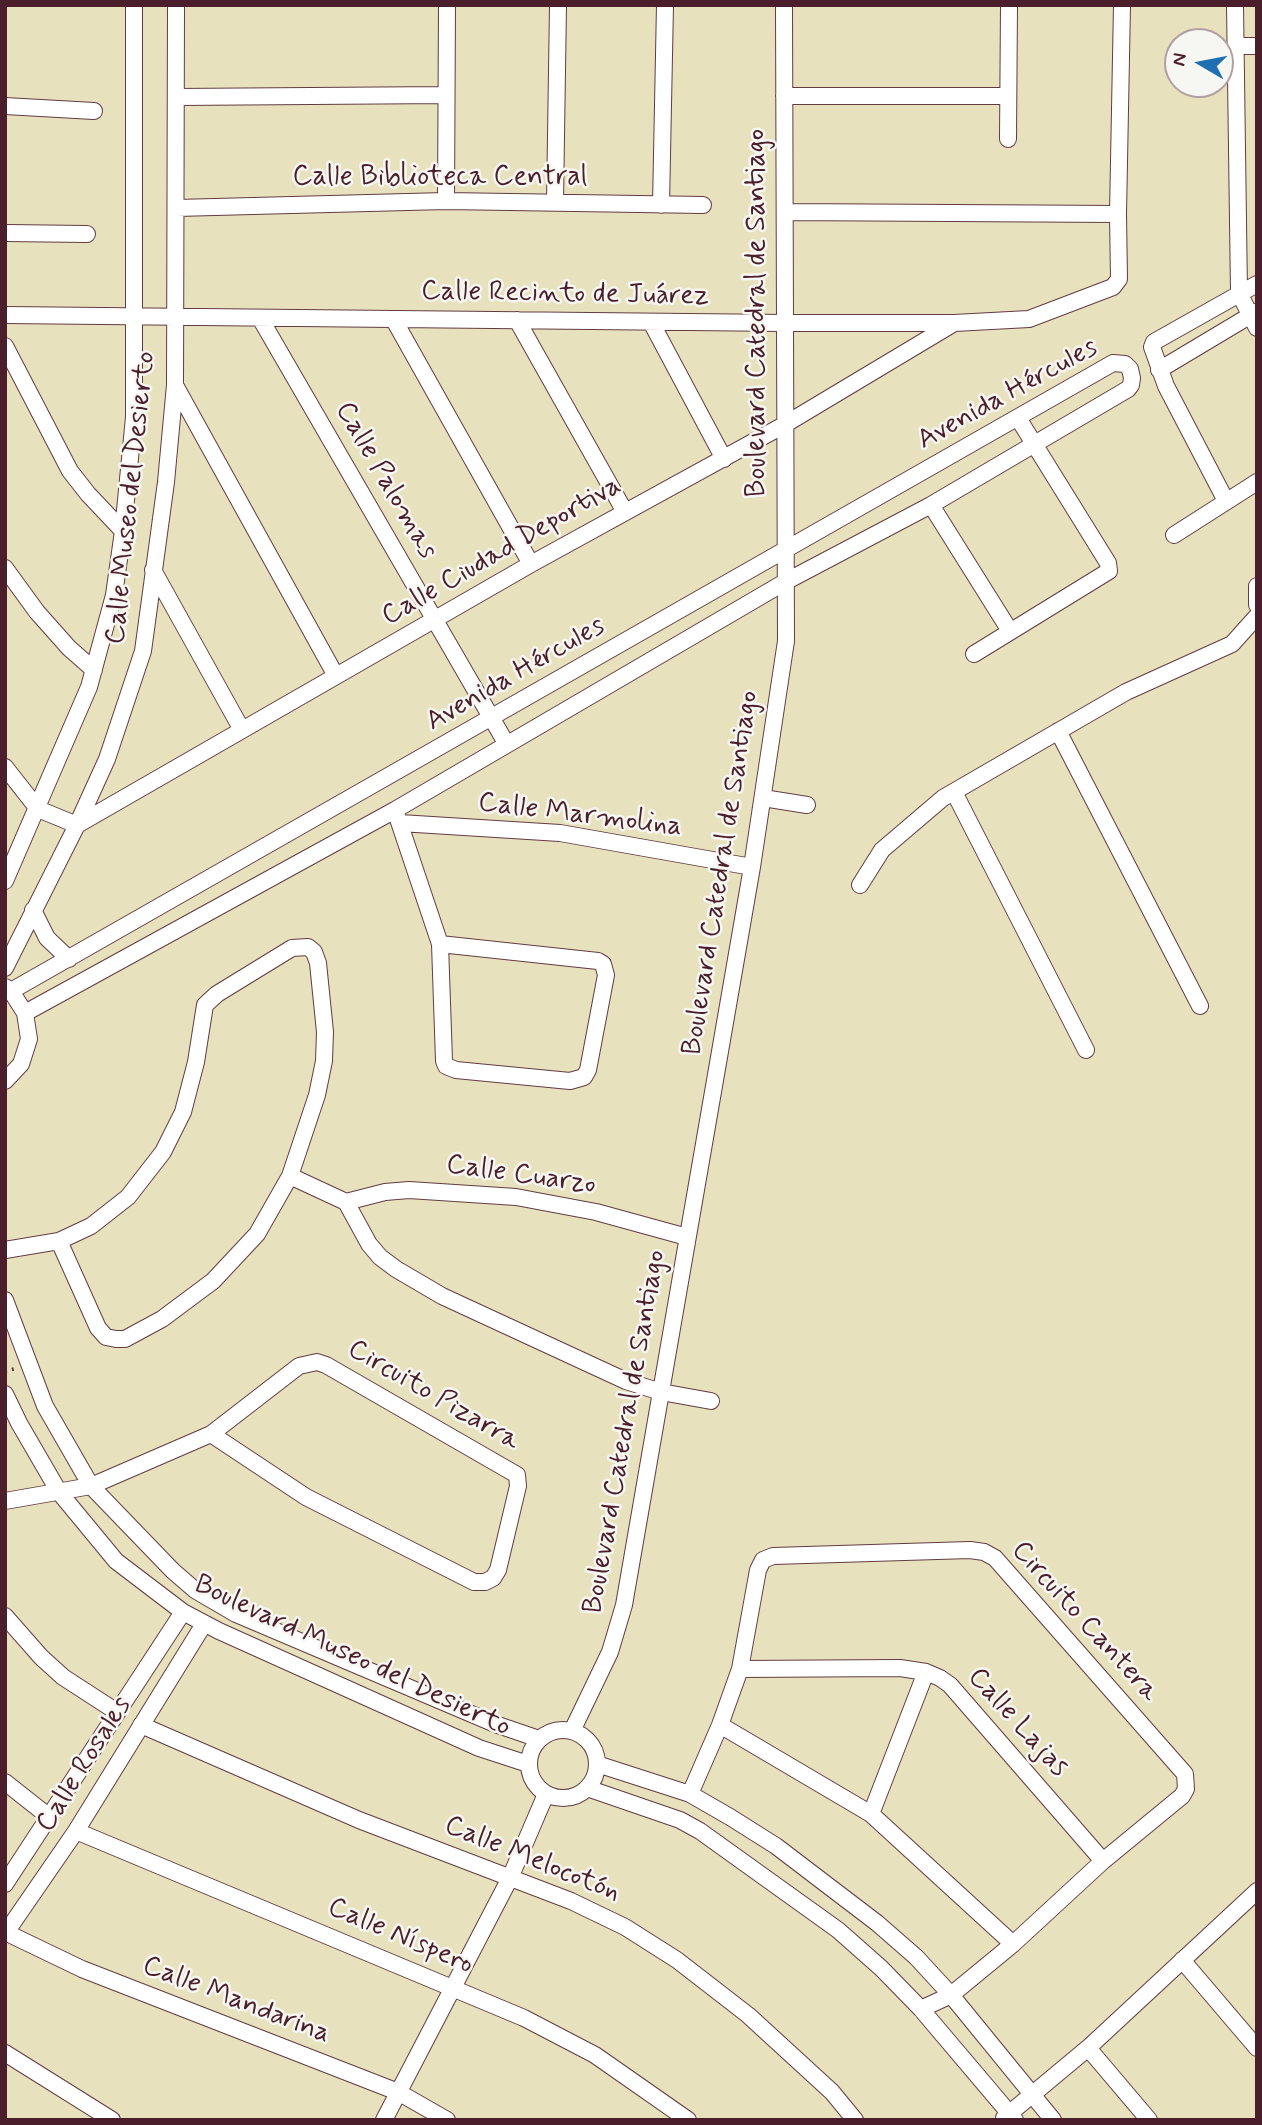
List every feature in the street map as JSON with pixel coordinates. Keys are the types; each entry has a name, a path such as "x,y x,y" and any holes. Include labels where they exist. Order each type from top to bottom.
{"street":[{"name":"Calle Museo del Desierto","path":"5,881 89,687 114,596 134,417 134,5"},
{"name":"Calle Museo del Desierto","path":"5,968 107,760 143,651 176,386 176,5"},
{"path":"446,201 447,5"},
{"path":"555,202 558,5"},
{"path":"661,205 665,5"},
{"name":"Boulevard Catedral de Santiago","path":"572,1731 619,1629 752,867 786,641 784,5"},
{"path":"1009,5 1009,139"},
{"path":"785,212 1118,214 1122,5"},
{"path":"1159,370 1254,318 1239,293 1235,5"},
{"path":"1235,46 1257,46"},
{"path":"176,97 446,95"},
{"path":"784,96 1008,96"},
{"path":"5,106 94,111"},
{"name":"Calle Biblioteca Central","path":"176,208 446,201 703,205"},
{"name":"Calle Recinto de Juárez","path":"5,316 954,324 1029,319 1117,283 1120,273 1118,214"},
{"path":"5,233 88,234"},
{"path":"1226,500 1159,370 1152,347 1154,342 1257,284"},
{"name":"Calle Palomas","path":"260,318 506,743"},
{"path":"394,320 531,564"},
{"path":"517,320 625,512"},
{"path":"651,322 724,459"},
{"name":"Calle Ciudad Deportiva","path":"77,825 531,564 784,425 954,324"},
{"path":"5,346 70,471 123,531"},
{"name":"Avenida Hércules","path":"8,989 124,928 1113,363 1125,364 1130,369 1132,377 1128,389 1034,445 931,505 785,582 506,743 397,816 135,952 25,1013"},
{"path":"176,386 337,676"},
{"path":"974,654 1108,571 1108,563 1018,418"},
{"path":"1174,535 1257,482"},
{"path":"931,505 1010,631"},
{"path":"5,568 37,612 69,648 94,670"},
{"path":"153,570 242,730"},
{"path":"1257,586 1257,605"},
{"path":"860,885 882,850 943,798 1126,692 1232,644 1257,616"},
{"path":"1058,731 1200,1006"},
{"path":"5,767 38,809 77,825"},
{"path":"954,792 1086,1050"},
{"path":"763,798 807,805"},
{"path":"397,816 440,944 446,1066 456,1070 570,1081 584,1077 588,1070 606,975 603,964 598,961 440,944"},
{"name":"Calle Marmolina","path":"397,816 560,833 752,867"},
{"path":"33,910 47,939 69,958"},
{"path":"5,1250 59,1241 91,1226 128,1196 163,1152 183,1112 196,1062 203,1013 210,998 292,948 308,947 314,952 318,962 325,1032 324,1061 317,1095 290,1176 257,1234 213,1281 162,1319 125,1339 106,1337 98,1328 59,1241"},
{"path":"5,1080 21,1064 29,1039 25,1013 8,989"},
{"path":"290,1176 346,1202 369,1244 380,1257 396,1269 468,1309 599,1370 661,1392 711,1401"},
{"name":"Calle Cuarzo","path":"346,1202 385,1192 409,1190 516,1197 596,1212 687,1237"},
{"name":"Boulevard Museo del Desierto","path":"5,1300 45,1406 91,1486 173,1571 216,1604 495,1724 539,1740"},
{"name":"Circuito Pizarra","path":"5,1501 91,1486 211,1434 299,1366 309,1362 326,1365 517,1475 519,1486 498,1570 493,1578 485,1582 474,1582 306,1497 211,1434"},
{"name":"Boulevard Museo del Desierto","path":"5,1394 59,1492 116,1561 183,1612 204,1624 479,1748 528,1764"},
{"name":"Circuito Cantera","path":"690,1794 720,1726 740,1669 758,1570 763,1560 773,1556 970,1550 984,1552 995,1558 1185,1774 1186,1789 1182,1796 1103,1861 1013,1944 951,1994 921,2009"},
{"name":"Calle Rosales","path":"5,1884 183,1612"},
{"path":"5,1616 41,1657 63,1676 117,1712"},
{"name":"Calle Rosales","path":"6,1933 76,1831 204,1624"},
{"name":"Calle Lajas","path":"740,1669 900,1668 926,1672 950,1685 1103,1861"},
{"path":"871,1814 926,1672"},
{"name":"Calle Melocotón","path":"141,1725 359,1820 571,1901 625,1927 677,1960 748,2015 832,2092 855,2120"},
{"path":"720,1726 871,1814 1013,1944"},
{"path":"572,1731 591,1744 597,1764 594,1777 587,1788 568,1798 557,1798 545,1794 536,1786 528,1764 532,1749 539,1740 549,1733 572,1731"},
{"path":"597,1764 690,1794 776,1846 877,1923 916,1957 951,1994 1053,2120"},
{"path":"5,1782 48,1816"},
{"path":"587,1788 680,1820 700,1830 838,1930 881,1968 921,2009 1009,2118 1032,2094 1088,2049 1257,1891"},
{"path":"384,2120 510,1878 545,1794"},
{"name":"Calle Níspero","path":"76,1831 524,2018 595,2055 688,2120"},
{"name":"Calle Mandarina","path":"6,1933 82,1969 398,2092 447,2120"},
{"path":"1182,1960 1257,2048"},
{"path":"1088,2049 1149,2120"},
{"path":"5,2053 112,2120"}]}
